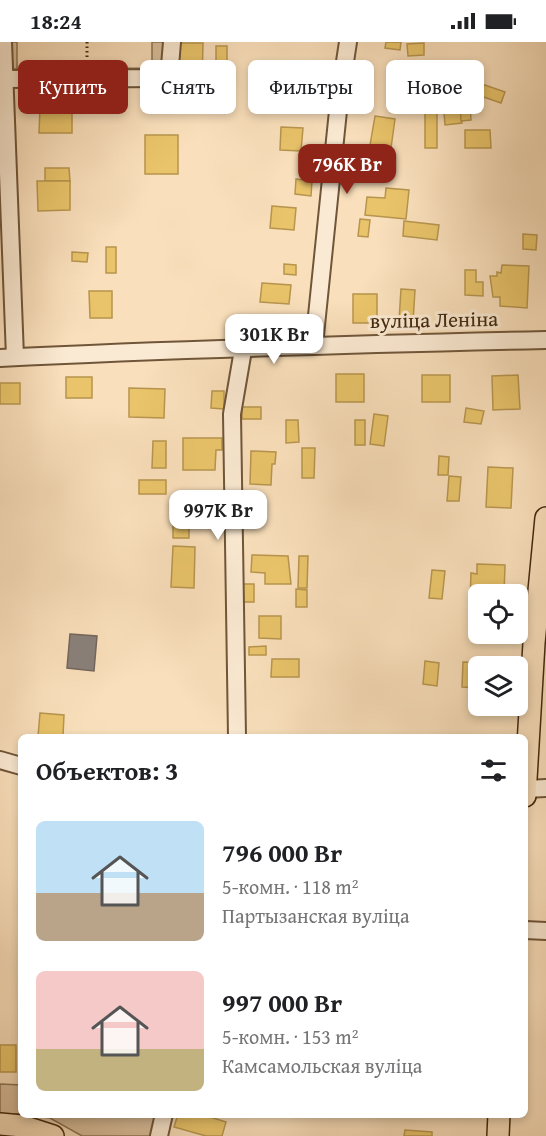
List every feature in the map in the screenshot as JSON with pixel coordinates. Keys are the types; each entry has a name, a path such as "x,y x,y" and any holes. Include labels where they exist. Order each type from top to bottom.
{"main road":[{"path":"528,768 540,643 546,518"},
{"path":"498,1136 499,1118"},
{"path":"0,1124 22,1126 53,1136"}],"street":[{"path":"3,42 2,105 8,357"},
{"path":"128,78 169,78 172,42"},
{"path":"314,345 348,42"},
{"path":"4,79 18,79"},
{"name":"вуліца Леніна","path":"8,357 243,350 314,345 546,340"},
{"path":"237,734 232,414 243,350"},
{"path":"0,760 18,765"},
{"path":"528,789 546,788"},
{"path":"528,930 546,931"},
{"path":"159,1136 163,1118"}],"path":[{"path":"87,42 87,60"}],"shaded area":[{"path":"9,42 17,42 17,69 9,69"},
{"path":"152,42 168,42 167,60 152,60"},
{"path":"0,1084 18,1085 18,1114 0,1114"},
{"path":"50,1118 160,1118 156,1136 82,1136"}],"building: Жильё":[{"path":"386,42 401,42 400,50 385,48"},
{"path":"179,43 203,43 203,60 179,60"},
{"path":"424,43 424,55 408,56 407,44"},
{"path":"216,46 227,46 227,60 216,60"},
{"path":"484,85 505,92 501,103 484,97"},
{"path":"40,114 72,114 72,133 39,133"},
{"path":"425,114 437,114 437,148 425,148"},
{"path":"444,114 461,114 462,123 445,125"},
{"path":"461,114 471,114 471,120 461,121"},
{"path":"375,116 395,119 391,148 370,145"},
{"path":"281,127 303,128 301,151 280,150"},
{"path":"465,130 490,130 491,148 465,148"},
{"path":"145,135 178,135 178,174 145,174"},
{"path":"45,168 69,168 70,181 45,181"},
{"path":"296,179 312,181 311,196 295,194"},
{"path":"37,181 70,181 70,210 38,211"},
{"path":"386,188 409,190 406,219 365,215 367,197 385,198"},
{"path":"272,206 296,208 294,230 270,228"},
{"path":"360,219 370,220 368,237 358,236"},
{"path":"404,221 439,225 437,240 403,236"},
{"path":"523,234 537,235 536,250 523,249"},
{"path":"106,247 116,247 116,273 106,273"},
{"path":"72,252 88,253 87,262 72,261"},
{"path":"284,264 296,265 296,275 284,274"},
{"path":"502,265 529,266 527,308 500,306 500,297 493,297 490,276 497,276 497,272 501,273"},
{"path":"465,270 476,270 476,282 483,282 483,296 465,295"},
{"path":"262,283 291,285 289,304 260,302"},
{"path":"401,289 415,290 413,322 399,321"},
{"path":"89,291 112,291 112,318 90,318"},
{"path":"353,294 377,294 377,323 353,323"},
{"path":"336,374 364,374 364,402 336,402"},
{"path":"422,375 450,375 450,402 422,402"},
{"path":"518,375 520,409 493,410 492,376"},
{"path":"66,377 92,377 92,398 66,398"},
{"path":"0,383 20,383 20,404 0,404"},
{"path":"129,388 165,389 164,418 129,417"},
{"path":"212,391 224,391 224,409 211,408"},
{"path":"242,407 261,407 261,419 242,419"},
{"path":"466,408 484,411 481,424 464,422"},
{"path":"374,414 388,416 384,446 370,444"},
{"path":"286,420 298,420 299,442 286,443"},
{"path":"355,420 365,420 365,445 355,445"},
{"path":"183,438 222,438 222,450 216,450 215,470 183,470"},
{"path":"153,441 166,441 166,468 152,468"},
{"path":"302,448 315,448 314,478 302,478"},
{"path":"251,451 276,452 275,464 272,464 271,485 250,484"},
{"path":"439,456 449,457 448,475 438,475"},
{"path":"488,467 513,468 511,508 486,507"},
{"path":"449,476 461,477 459,501 447,501"},
{"path":"139,480 166,480 166,494 139,494"},
{"path":"173,502 189,502 189,538 173,538"},
{"path":"173,546 195,547 194,588 171,587"},
{"path":"252,555 288,556 291,584 265,584 265,573 251,572"},
{"path":"299,556 308,556 307,588 298,588"},
{"path":"477,564 505,565 504,584 471,584 471,573 477,574"},
{"path":"432,570 445,571 442,599 429,598"},
{"path":"239,584 254,584 254,602 239,602"},
{"path":"296,589 307,590 307,607 296,607"},
{"path":"259,616 281,616 281,639 259,638"},
{"path":"266,646 266,655 249,655 249,647"},
{"path":"272,659 299,659 299,677 271,677"},
{"path":"425,661 439,663 437,686 423,684"},
{"path":"463,662 468,662 468,687 462,687"},
{"path":"40,713 64,715 63,734 38,734"},
{"path":"0,1045 16,1045 16,1072 0,1072"},
{"path":"177,1118 214,1118 226,1122 222,1136 206,1136 174,1127"},
{"path":"405,1130 432,1132 432,1136 404,1136"}],"building: Промзона":[{"path":"70,634 97,636 94,671 67,668"}]}
